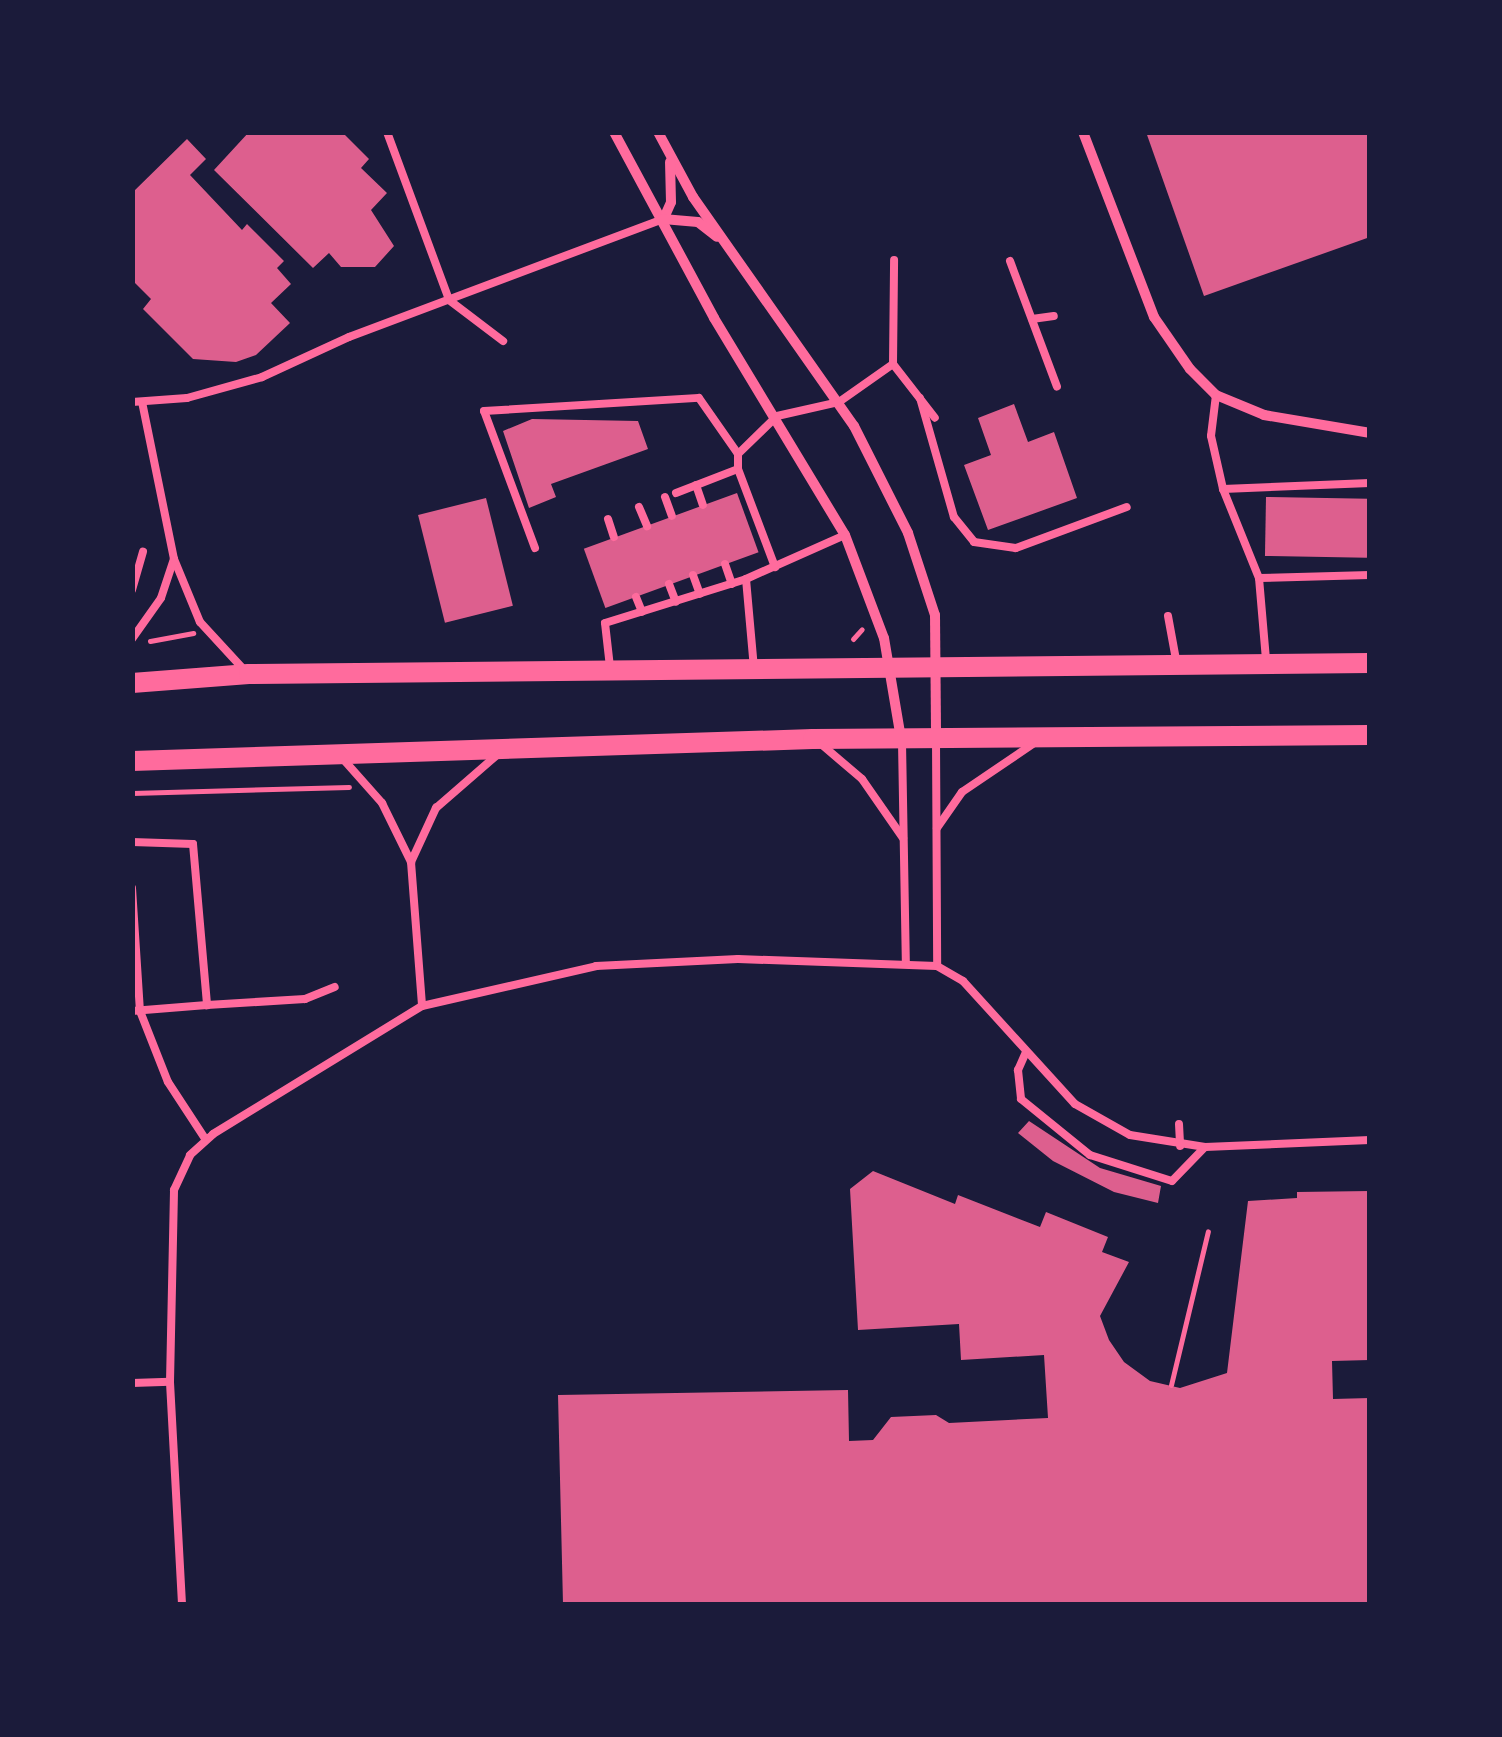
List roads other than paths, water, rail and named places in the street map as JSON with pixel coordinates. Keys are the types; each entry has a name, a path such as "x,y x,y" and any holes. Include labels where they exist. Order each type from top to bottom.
{"main road":[{"path":"132,682 248,674 1370,664"},
{"path":"132,761 813,739 1370,735"}],"street":[{"path":"614,132 714,318 777,416 845,535 891,667 902,738"},
{"path":"658,132 668,155 728,248 839,402 927,579 938,666 936,737"},
{"path":"1082,132 1154,317 1216,394 1264,415 1370,433"},
{"path":"663,219 671,202 668,155"},
{"path":"663,219 698,222 728,248"}],"lane":[{"path":"386,132 449,300 504,341"},
{"path":"248,674 200,622 174,559 138,402 187,398 262,377 449,300 663,219"},
{"path":"894,260 893,364 935,418"},
{"path":"1010,261 1057,388"},
{"path":"1032,319 1054,316"},
{"path":"738,454 777,416 839,402 893,364"},
{"path":"1216,394 1211,436 1223,489 1259,578 1267,664"},
{"path":"535,548 484,411 699,398 738,454 738,469 774,567"},
{"path":"920,398 954,517 974,542 1016,548 1127,507"},
{"path":"676,493 738,469"},
{"path":"1223,489 1370,483"},
{"path":"696,485 703,505"},
{"path":"665,497 672,516"},
{"path":"639,507 646,526"},
{"path":"608,519 614,537"},
{"path":"610,672 605,623 746,579 845,535"},
{"path":"132,590 143,552"},
{"path":"137,640 160,598 174,559"},
{"path":"725,564 732,584"},
{"path":"693,575 700,594"},
{"path":"1259,578 1370,576"},
{"path":"746,579 754,670"},
{"path":"669,584 676,602"},
{"path":"636,597 642,612"},
{"path":"1168,616 1178,665"},
{"path":"936,737 937,966"},
{"path":"936,828 962,792 1044,737"},
{"path":"902,738 906,964"},
{"path":"813,739 862,778 904,841"},
{"path":"412,862 436,808 502,751"},
{"path":"336,753 370,788 412,862 422,1006"},
{"path":"132,842 194,844 207,1005"},
{"path":"132,888 136,1011 168,1082 206,1140"},
{"path":"182,1604 170,1382 169,1221 174,1190 190,1155 206,1140 422,1006 596,966 738,958 937,966 963,982 1052,1084 1105,1125 1180,1146 1370,1140"},
{"path":"136,1011 305,999 335,986"},
{"path":"1026,1052 1018,1070 1021,1099 1090,1155 1172,1181 1205,1147"},
{"path":"1178,1124 1180,1146"},
{"path":"132,1383 170,1382"}]}
